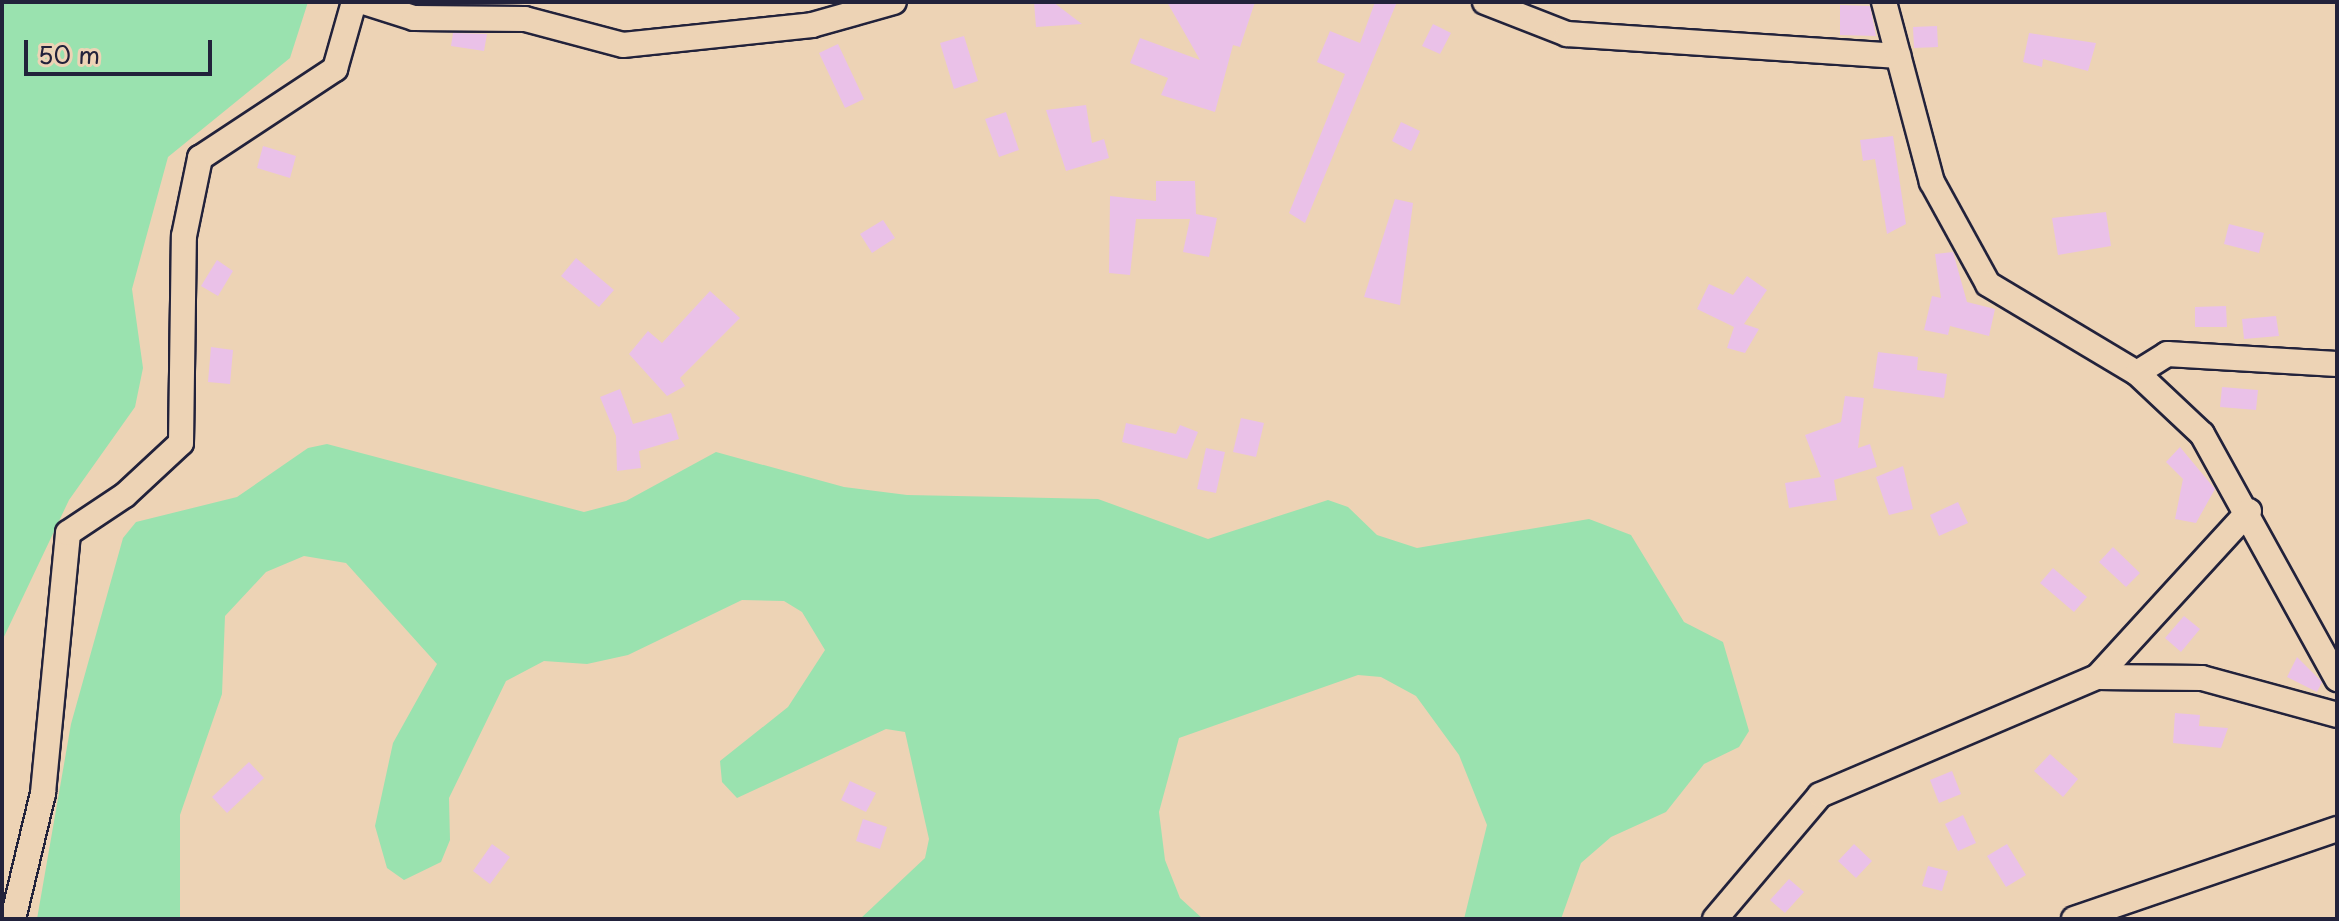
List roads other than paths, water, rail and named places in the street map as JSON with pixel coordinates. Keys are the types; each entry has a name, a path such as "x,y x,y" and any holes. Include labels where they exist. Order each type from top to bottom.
{"street":[{"path":"13,919 43,793 68,533 125,495 181,443 182,265 200,158 335,69 354,2"},
{"path":"364,2 414,18 525,19 623,45 812,25 894,2"},
{"path":"1485,2 1567,34 1898,56"},
{"path":"1884,2 1932,182 1988,284 2137,373 2202,434 2249,511 2337,679"},
{"path":"2137,373 2167,354 2337,364"},
{"path":"2097,677 2249,511"},
{"path":"1715,919 1820,795 2097,677 2202,678 2337,715"},
{"path":"2074,919 2337,829"}]}
